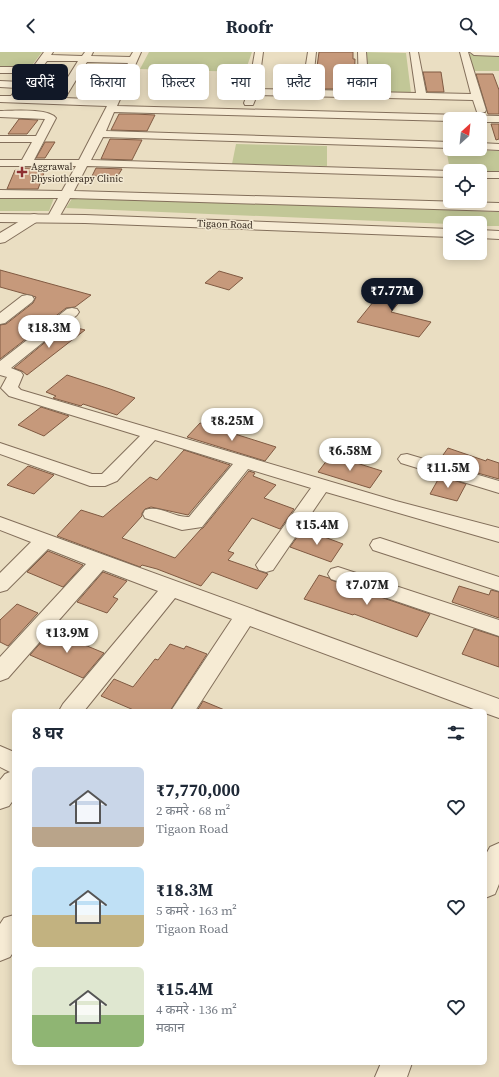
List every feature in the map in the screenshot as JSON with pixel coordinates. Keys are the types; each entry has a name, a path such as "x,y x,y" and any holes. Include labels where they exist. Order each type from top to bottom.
{"street":[{"path":"257,64 259,52"},
{"path":"311,64 312,52"},
{"path":"362,52 363,64"},
{"path":"414,52 422,96"},
{"path":"464,52 481,112"},
{"path":"474,52 499,53"},
{"path":"40,64 47,55 135,56 99,134 54,216"},
{"path":"58,101 86,55"},
{"path":"0,70 12,70"},
{"path":"0,84 12,84"},
{"path":"391,95 477,97"},
{"path":"0,99 12,100"},
{"path":"13,100 58,101 111,106 246,113 443,118"},
{"path":"246,113 250,100"},
{"path":"0,114 50,116 51,118 26,163"},
{"path":"335,115 336,192"},
{"path":"487,119 499,119"},
{"path":"99,134 335,149 443,145"},
{"path":"0,139 38,139"},
{"path":"487,146 499,147"},
{"path":"0,162 443,174"},
{"path":"487,175 499,175"},
{"path":"0,194 336,192 499,207"},
{"path":"0,214 443,228"},
{"name":"Tigaon Road","path":"0,218 34,218 54,216 443,233"},
{"path":"0,239 34,218"},
{"path":"487,230 499,230"},
{"path":"487,234 499,235"},
{"path":"0,320 28,299"},
{"path":"72,312 0,369 15,375 16,377 9,388 15,393 322,485 499,535"},
{"path":"0,448 90,480 105,480 111,477 151,434"},
{"path":"407,459 499,487"},
{"path":"152,514 182,524 195,523 244,462"},
{"path":"266,565 322,485"},
{"path":"0,523 171,589 246,615 499,709"},
{"path":"0,585 44,541"},
{"path":"380,545 499,584"},
{"path":"0,672 99,562"},
{"path":"338,574 499,628"},
{"path":"73,709 171,589"},
{"path":"184,709 246,615"},
{"path":"0,756 12,762"},
{"path":"0,798 12,783"},
{"path":"487,881 499,855"},
{"path":"0,947 12,931"},
{"path":"391,1077 396,1065"}],"green space":[{"path":"0,52 42,52 33,64 12,64 12,68 0,68"},
{"path":"149,52 252,52 248,64 217,64 217,71 209,71 209,64 148,64 148,69 140,69"},
{"path":"364,52 406,53 411,93 391,93 391,64 365,64"},
{"path":"467,54 499,55 499,71 472,71"},
{"path":"236,144 327,146 327,166 232,164"},
{"path":"487,151 499,151 499,172 487,172 487,164 449,164 447,156 487,156"},
{"path":"73,197 499,212 499,226 487,226 487,216 443,216 443,224 66,208"},
{"path":"0,198 54,198 49,211 0,211"}],"building":[{"path":"319,52 353,52 353,59 355,59 355,64 333,64 333,89 325,89 325,64 317,64"},
{"path":"423,72 441,72 444,92 427,92"},
{"path":"476,74 493,74 499,90 499,114 488,114"},
{"path":"119,114 155,115 147,131 111,130"},
{"path":"19,119 38,120 27,134 8,134"},
{"path":"491,124 499,124 499,139 496,140"},
{"path":"110,139 142,140 132,160 101,159"},
{"path":"45,142 55,142 45,158 36,158"},
{"path":"21,168 39,168 38,169 45,170 38,189 7,189 15,170 20,170"},
{"path":"96,168 122,169 117,177 92,176"},
{"path":"0,270 91,295 75,307 66,308 0,359 0,325 6,324 33,303 36,297 0,287"},
{"path":"219,271 243,278 229,290 205,283"},
{"path":"383,282 410,289 391,312 431,322 419,337 357,322 378,296 373,295"},
{"path":"66,325 85,330 27,375 14,368"},
{"path":"67,375 135,398 117,415 83,404 81,406 53,398 56,396 46,392"},
{"path":"41,407 69,416 44,436 18,425"},
{"path":"200,423 276,447 265,461 187,437"},
{"path":"448,448 486,461 487,459 499,463 499,479 438,462"},
{"path":"184,450 230,465 188,515 151,507 145,509 142,516 122,538 175,558 203,528 249,471 255,473 253,476 276,485 264,498 294,509 280,529 252,518 228,551 234,553 228,560 268,574 257,589 212,572 201,586 157,569 142,565 140,567 57,536 81,510 103,517 150,477 157,480"},
{"path":"331,455 382,471 370,488 318,472"},
{"path":"28,466 54,475 34,494 7,485"},
{"path":"440,476 466,484 457,501 430,494"},
{"path":"303,529 343,544 331,562 290,547"},
{"path":"48,551 83,565 63,587 27,572"},
{"path":"103,572 127,581 113,597 118,599 107,613 77,602"},
{"path":"319,575 430,614 417,637 354,614 353,615 304,599"},
{"path":"459,586 489,595 491,590 499,592 499,618 452,602"},
{"path":"17,604 38,613 8,646 0,642 0,620"},
{"path":"474,629 499,637 499,667 462,654"},
{"path":"51,631 104,653 83,678 30,655"},
{"path":"170,644 184,649 186,646 207,654 171,709 131,709 101,696 114,679 133,687 155,659 158,660"},
{"path":"203,701 222,709 198,709"}],"place":[{"name":"Aggrawal Physiotherapy Clinic","path":"22,172"}]}
